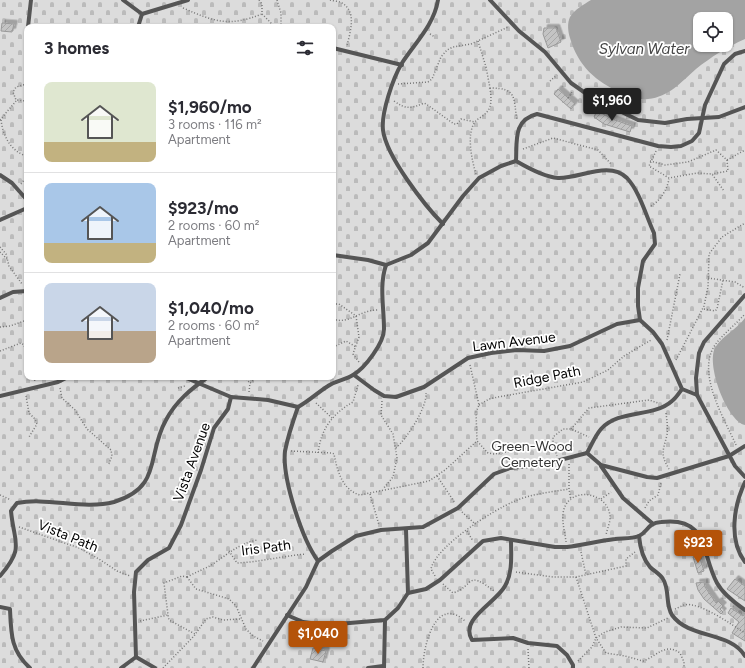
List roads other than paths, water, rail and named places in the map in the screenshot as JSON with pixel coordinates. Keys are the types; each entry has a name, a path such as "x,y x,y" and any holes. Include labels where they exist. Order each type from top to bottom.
{"lane":[{"path":"28,24 31,0"},
{"path":"123,0 142,14"},
{"path":"142,14 159,7 188,0"},
{"path":"438,0 429,25 402,65 389,97 383,119 386,143 413,189 427,208 443,224"},
{"path":"490,0 545,52 571,83 591,97 638,120 665,123 719,117 745,107"},
{"path":"139,24 142,14"},
{"path":"336,49 402,65"},
{"path":"516,161 517,136 520,123 527,117 537,114 660,146 676,146 692,141 699,132 705,105 724,64 735,54 745,51"},
{"path":"336,255 368,260 386,265 411,255 428,243 463,196 478,179 501,166 516,161 533,171 558,178 600,170 616,172 625,177 632,185 654,233 655,239 652,250 643,261 638,288 640,320 656,336 663,346 682,389 697,395"},
{"path":"0,175 12,183 24,197"},
{"path":"0,220 24,209"},
{"path":"318,561 312,553 296,512 289,484 285,451 298,407 328,386 354,375 370,359 381,344 384,329 382,310 382,278 386,265"},
{"path":"0,298 13,292 24,291"},
{"path":"745,295 724,321 704,342 699,353 696,378 697,395 729,456 735,466 745,477"},
{"name":"Lawn Avenue","path":"354,375 384,396 396,396 424,387 468,358 491,353 517,350 544,351 570,346 617,324 640,320"},
{"path":"0,396 62,380"},
{"path":"192,380 231,397 268,400 298,407"},
{"path":"0,576 12,562 17,545 12,525 11,511 16,503 30,500 87,504 113,502 138,490 150,475 156,446 165,420 182,396 204,380"},
{"path":"253,668 306,587 318,561 356,536 380,530 406,530 423,527 458,508 494,474 510,468 560,461 587,453 601,429 610,422 662,407 672,401 682,389"},
{"name":"Vista Avenue","path":"136,657 134,592 136,572 148,560 169,548 181,525 214,428 228,409 231,397"},
{"path":"601,466 646,477 660,477 729,456 745,446"},
{"path":"587,453 601,466 623,498 652,523"},
{"path":"745,482 738,496 734,518 736,539 741,556 745,562"},
{"path":"408,593 426,589 440,580 476,546 490,539 501,538 555,547 566,547 604,540 639,536 652,523 675,521 688,525 696,531 704,542 716,582 722,591 745,610"},
{"path":"287,615 303,622 326,625 385,620 398,608 408,593 406,530"},
{"path":"639,536 641,550 645,560 663,578 672,613 686,626 736,646 745,656"},
{"path":"511,540 511,571 505,586 492,603 476,615 469,625 468,634 472,640 513,638 528,643 556,646 567,655 573,666"},
{"path":"0,607 10,609 11,640 21,660 30,668"},
{"path":"368,668 384,667 385,620"},
{"path":"121,668 136,657 155,668"}],"water":[{"name":"Sylvan Water","path":"591,0 745,0 745,39 733,45 733,12 693,12 693,52 721,52 707,60 680,84 668,92 655,98 635,98 604,84 589,72 578,57 573,48 568,25 570,17 579,7"},
{"path":"745,318 745,425 731,414 725,403 716,379 713,367 713,356 715,348 718,344"}],"park label":[{"name":"Green-Wood Cemetery","path":"532,454"}]}
